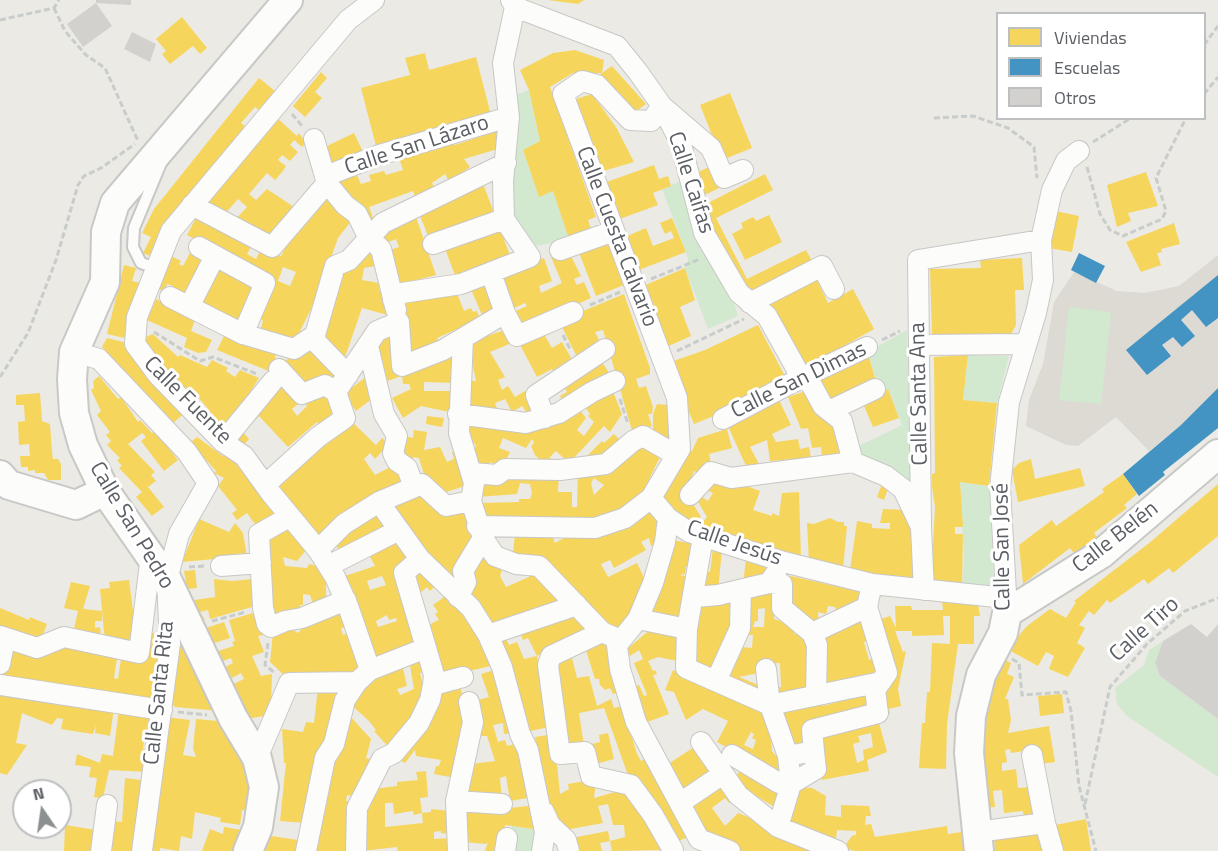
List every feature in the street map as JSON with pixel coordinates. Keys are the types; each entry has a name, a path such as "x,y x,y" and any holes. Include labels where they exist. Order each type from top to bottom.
{"street":[{"name":"Calle San Pedro","path":"248,851 258,827 264,787 257,758 233,718 167,580 105,491 83,445 74,413 74,352 105,282 106,232 115,203 147,149 288,0"},
{"name":"Calle Fuente","path":"363,676 346,600 323,558 244,456 224,442 141,356 135,344 137,317 171,231 348,20 374,0"},
{"name":"Calle Caifas","path":"513,3 617,46 662,106 681,144 704,233 739,293 772,327 796,368 799,379 810,382 823,406 842,421 853,462"},
{"path":"393,300 402,293 460,284 530,257 504,219 509,117 503,63 513,3"},
{"name":"Calle Cuesta Calvario","path":"651,498 680,449 677,398 563,94 582,81 597,85 630,120 651,121 662,106"},
{"path":"662,106 711,148 724,178 743,170"},
{"name":"Calle San Lázaro","path":"192,204 272,247 327,183 331,174 379,155 509,117"},
{"path":"314,139 327,183 345,205 357,214 368,237 381,249 399,322 402,366 443,350 505,313"},
{"name":"Calle San José","path":"978,842 969,753 971,716 981,675 1003,633 1006,605 1000,488 1009,402 1036,313 1043,280 1041,240 1052,190 1066,161 1079,151"},
{"path":"348,375 316,342 315,335 335,266 349,260 383,223 506,163"},
{"path":"433,244 504,219"},
{"path":"560,250 614,231"},
{"name":"Calle Santa Ana","path":"924,590 921,527 918,260 1041,240"},
{"path":"189,307 207,251 265,283 243,334"},
{"path":"755,307 822,266 834,288"},
{"path":"491,273 505,313 517,336 564,316"},
{"path":"170,297 243,334 281,364 302,394 325,385 336,392 345,418 318,437 265,484"},
{"path":"336,392 377,331 399,322"},
{"path":"224,442 281,364 315,335"},
{"path":"463,338 459,433 472,473 474,483 471,501 480,532 495,556 516,564 539,566 610,638 636,722 699,839 730,851"},
{"path":"919,345 1025,344"},
{"path":"368,346 384,414 397,436 393,453 397,461 407,468 414,488"},
{"name":"Calle San Dimas","path":"723,419 867,347"},
{"path":"545,418 536,395 605,349"},
{"name":"Calle Santa Rita","path":"74,352 99,359 187,452 208,483 179,534 167,580 170,644 142,851"},
{"path":"458,414 526,423 559,413 592,392 615,381"},
{"path":"829,411 875,389"},
{"path":"472,473 497,475 505,470 560,470 606,464 643,436 676,455"},
{"name":"Calle Belén","path":"1006,605 1101,554 1218,454"},
{"path":"690,495 711,472 731,478 853,462 886,476 903,489 921,527"},
{"path":"0,475 9,485 76,505 105,491"},
{"path":"323,558 344,524 379,502 422,484 446,506 471,501"},
{"path":"480,532 595,528 625,518 651,498"},
{"name":"Calle Jesús","path":"651,498 668,518 689,532 784,562 872,584 924,590 1006,605"},
{"path":"379,502 420,559 480,620 488,635 513,700 520,734 528,750 545,832 542,851"},
{"path":"290,517 260,534 262,608 271,627 285,621 302,618 346,600"},
{"path":"668,518 665,542 653,583 638,620 610,638 551,656 548,665 560,754 585,752 591,776 631,785 653,815 671,850 699,839"},
{"path":"323,558 399,530"},
{"path":"459,597 466,582 463,571 480,532"},
{"path":"703,537 695,597 687,629 686,668 770,705 881,682"},
{"path":"0,664 3,638 37,648 64,638 139,653 151,555"},
{"path":"356,851 357,808 382,759 394,753 419,723 430,700 434,675 404,573 420,559"},
{"path":"769,583 784,562"},
{"path":"221,566 261,563"},
{"path":"695,597 769,583 782,584 782,608 812,633 817,645 816,695"},
{"path":"732,755 779,783 791,784 816,769 812,730 878,713 875,690 887,673 867,607 872,584"},
{"path":"716,681 740,628 741,590"},
{"path":"488,635 577,605"},
{"path":"812,633 867,607"},
{"path":"638,620 687,629"},
{"path":"257,758 289,683 363,676 426,648"},
{"path":"766,669 770,705 788,756 791,784 778,827"},
{"path":"306,851 324,758 333,744 345,700 363,676"},
{"path":"433,685 463,677"},
{"path":"0,685 162,710"},
{"path":"458,851 456,801 473,722 469,702"},
{"path":"701,742 738,795 778,827 838,851"},
{"path":"788,756 814,751"},
{"path":"1032,755 1045,823 1053,851"},
{"path":"680,803 723,774"},
{"path":"456,801 502,804"},
{"path":"539,801 550,825 566,840 569,851"},
{"path":"100,851 107,805"},
{"path":"978,842 1045,823"}],"lane":[{"path":"147,149 161,163 134,228 133,248 141,263 156,268"}],"path":[{"path":"0,20 54,8 59,0"},
{"path":"0,377 28,333 56,260 78,185 84,176 147,149 105,68 86,55 65,31 54,8"},
{"path":"1206,42 1218,26"},
{"path":"1206,92 1218,77"},
{"path":"281,101 314,139"},
{"path":"934,118 973,117 1008,128 1034,147 1038,187 1052,190"},
{"path":"1128,120 1079,151 1089,172 1100,214 1110,230 1123,236 1162,219 1166,211 1156,178 1185,120"},
{"path":"662,358 755,307"},
{"path":"564,316 579,366"},
{"path":"137,317 166,342 200,362 213,357 281,364"},
{"name":"Calle San Dimas","path":"867,347 919,322"},
{"path":"167,580 183,567 221,566"},
{"name":"Calle Tiro","path":"1085,806 1110,687 1148,644 1185,611 1218,598"},
{"path":"188,628 262,608"},
{"path":"271,627 265,665 289,683"},
{"name":"Calle Tiro","path":"994,650 1019,663 1022,695 1066,692 1071,711 1079,786 1096,851"},
{"path":"162,710 233,718"}],"shaded area":[{"path":"1218,255 1218,388 1181,425 1149,451 1116,417 1078,446 1066,445 1026,426 1029,400 1043,364 1054,302 1074,272 1117,291 1144,293 1179,286"}],"green space":[{"path":"529,90 540,141 523,151 539,196 553,191 569,239 537,246 525,238 509,200 513,96"},
{"path":"681,181 692,229 728,286 738,316 708,329 685,268 689,264 686,252 662,189"},
{"path":"1069,307 1111,312 1101,404 1059,400"},
{"path":"907,330 912,493 857,452 859,446 902,425 888,389 880,392 868,352"},
{"path":"968,355 1009,356 997,403 963,400"},
{"path":"960,482 989,486 994,586 962,588 964,557"},
{"path":"1163,641 1155,663 1160,676 1218,719 1218,777 1127,716 1117,704 1115,688 1144,665 1149,650"},
{"path":"512,826 540,830 536,851 516,851 508,847"}],"building: Viviendas":[{"path":"548,0 584,0 578,4"},
{"path":"182,17 207,48 200,54 193,46 170,64 162,54 166,51 156,39"},
{"path":"575,50 604,60 602,73 573,73 550,87 596,217 588,220 592,231 569,239 553,191 539,197 523,150 540,141 529,90 520,70 553,53"},
{"path":"425,53 429,70 476,57 492,119 377,150 361,88 410,75 405,58"},
{"path":"612,66 646,104 631,115 599,75"},
{"path":"321,72 327,78 315,92 322,98 305,117 293,106"},
{"path":"259,78 275,91 259,110 255,107 241,123 245,126 170,220 150,256 143,253 151,237 142,233 154,209"},
{"path":"730,93 752,148 722,160 700,105"},
{"path":"592,94 616,127 634,162 600,172 573,100"},
{"path":"277,118 297,136 299,133 306,143 302,147 294,140 290,145 298,152 290,161 282,155 278,160 286,166 283,171 275,180 267,173 249,194 256,200 267,189 294,207 268,237 233,222 247,207 238,199 223,216 205,206"},
{"path":"497,131 501,148 464,159 470,167 449,181 445,174 432,183 435,190 416,200 413,191 369,207 375,223 366,227 357,202 349,205 336,177 354,169 361,184 371,181 369,175 384,171 386,175 403,170 399,158 452,140 455,145"},
{"path":"354,133 363,152 330,168 321,149"},
{"path":"654,165 659,179 668,176 671,186 653,193 658,205 617,220 604,183"},
{"path":"711,166 721,187 705,195 694,174"},
{"path":"1146,172 1158,206 1128,213 1131,221 1117,227 1107,185"},
{"path":"765,174 773,190 716,218 747,279 806,250 812,261 745,294 700,207"},
{"path":"483,184 495,215 429,238 418,211"},
{"path":"328,195 355,216 338,238 317,297 300,331 306,333 300,342 261,328 263,320 254,316 268,284 229,257 187,235 198,214 253,243 247,254 256,259 262,247 281,256 288,243","holes":["283,267 296,272 290,286 278,281"]},
{"path":"1055,211 1079,216 1072,252 1048,248"},
{"path":"415,214 436,275 393,286 384,252 399,247 396,239 381,245 377,231"},
{"path":"769,215 782,242 745,260 732,234 743,228 741,223 753,217 756,221"},
{"path":"672,218 686,252 636,271 625,237 646,228 653,246 674,238 671,231 665,234 660,223"},
{"path":"1174,223 1180,244 1161,249 1162,252 1157,253 1161,265 1141,272 1126,242"},
{"path":"499,226 511,258 456,278 444,246"},
{"path":"606,239 624,285 596,296 578,250"},
{"path":"375,247 381,265 364,268 362,280 379,283 379,290 387,287 395,317 362,308 344,360 319,336 328,320 346,267"},
{"path":"192,249 208,258 184,301 169,293 173,286 167,284 164,291 158,289 171,256 181,261 179,264 183,266"},
{"path":"569,252 581,276 574,279 577,285 584,282 591,298 571,307 569,302 542,314 544,318 516,330 511,313 527,306 525,303 510,310 496,273 544,258 552,281 539,286 541,293 562,283 551,257"},
{"path":"1022,258 1024,290 1015,290 1016,325 1010,336 932,336 930,269 981,268 980,260"},
{"path":"219,264 259,286 240,327 196,304"},
{"path":"124,265 136,268 132,281 140,283 124,338 107,334"},
{"path":"685,268 695,300 680,307 691,336 662,349 641,287"},
{"path":"487,277 499,309 483,317 469,285"},
{"path":"816,278 828,303 853,289 874,329 801,370 766,305"},
{"path":"456,291 464,311 471,308 473,312 477,311 480,319 437,338 440,345 406,360 398,302"},
{"path":"624,294 650,368 650,374 636,379 639,388 646,386 653,407 652,414 648,414 652,426 633,434 603,330 595,332 600,342 576,355 559,321"},
{"path":"156,299 195,320 191,331 212,340 206,352 198,353 184,347 187,338 147,320"},
{"path":"552,324 555,331 545,336 552,348 562,342 574,363 555,374 552,369 537,377 518,341"},
{"path":"758,325 786,378 694,424 668,363 705,350"},
{"path":"508,329 514,342 490,352 505,377 498,380 502,390 508,386 515,397 525,391 538,412 530,417 522,406 512,412 505,399 495,403 498,411 462,410 464,381 476,381 468,342"},
{"path":"396,330 398,370 460,345 458,383 424,382 424,391 456,391 454,413 421,406 403,418 392,398 411,389 409,384 403,384 402,376 384,382 377,336"},
{"path":"226,332 275,354 276,364 271,372 217,350"},
{"path":"153,334 178,357 180,355 207,367 212,360 228,368 226,371 235,377 240,370 259,378 226,431 199,398 167,374 141,339"},
{"path":"107,338 127,343 187,411 172,424 102,347"},
{"path":"311,342 339,374 305,388 281,362 303,353"},
{"path":"968,355 963,400 997,403 989,486 960,482 963,527 955,527 955,534 963,534 962,588 931,586 935,507 932,487 932,474 935,473 934,357"},
{"path":"869,357 876,381 827,404 815,381"},
{"path":"600,359 611,376 564,404 560,396 567,392 561,382"},
{"path":"99,376 118,399 121,397 138,422 140,420 152,433 155,431 178,460 164,471 141,441 146,437 142,433 128,444 155,472 151,475 156,481 148,487 164,507 152,516 136,497 142,492 119,468 122,466 117,460 120,458 107,445 111,441 106,435 110,432 97,415 101,411 91,390 94,388 93,381"},
{"path":"367,376 373,398 356,411 344,394"},
{"path":"280,377 324,389 335,413 318,424 317,422 288,447 259,416 243,432 249,439 242,447 232,434","holes":["303,400 307,406 297,416 292,409"]},
{"path":"611,387 622,414 610,432 604,426 569,463 556,451 549,458 554,459 555,465 546,466 535,455 531,446 534,443 532,439 526,448 503,438 499,448 510,452 503,467 490,462 487,471 474,469 473,456 476,445 463,434 463,420 493,423 576,405 586,418 577,430 584,436 594,422 581,402"},
{"path":"888,389 899,418 873,427 862,401"},
{"path":"809,390 837,421 841,443 839,453 822,456 821,447 812,448 808,428 801,429 788,397"},
{"path":"40,393 42,421 50,424 53,459 58,459 61,464 61,480 48,480 44,473 35,473 35,470 28,471 28,467 21,467 20,456 30,456 29,444 19,445 18,422 25,421 24,405 16,405 16,395"},
{"path":"779,400 791,425 772,434 776,442 798,439 800,449 809,447 811,458 770,461 767,440 750,447 759,464 746,466 727,424"},
{"path":"657,404 668,405 671,432 668,443 653,434 653,414"},
{"path":"427,416 444,418 442,427 426,424"},
{"path":"350,420 376,445 382,438 389,444 375,459 370,453 364,459 375,475 396,464 404,484 318,539 272,486"},
{"path":"727,429 732,448 709,454 711,463 705,462 700,474 694,471 686,492 701,517 686,528 660,494 683,447 692,451 698,438"},
{"path":"414,430 427,432 424,450 440,447 447,462 454,459 452,452 460,450 471,484 440,494 426,481 419,458 413,457 413,462 402,461 404,436 413,438"},
{"path":"614,434 622,442 604,460 586,457 602,441 604,443"},
{"path":"197,437 223,456 225,453 239,458 283,515 260,531 247,513 237,520 232,513 237,510 218,486 224,478 214,473 216,471 198,451 196,453 191,442"},
{"path":"641,441 662,453 637,504 604,517 577,520 477,520 481,503 519,502 519,499 530,499 532,493 530,484 520,483 517,494 477,497 478,477 559,473 558,492 572,492 572,507 577,507 578,473 599,469 605,474 611,465","holes":["594,478 604,485 594,495 591,483"]},
{"path":"1031,459 1035,479 1080,468 1085,486 1018,502 1012,470 1019,463"},
{"path":"714,474 760,491 753,510 772,516 772,513 779,516 782,493 799,492 801,558 729,538 700,525 707,517 698,502 702,497 708,501 713,493 706,490"},
{"path":"1123,474 1137,494 1124,505 1127,508 1094,533 1098,538 1076,556 1070,548 1023,584 1019,545 1052,520 1056,526 1104,492 1102,489"},
{"path":"883,481 890,483 884,500 877,497"},
{"path":"1218,484 1218,536 1173,573 1169,568 1148,584 1144,579 1110,603 1107,600 1094,615 1089,611 1079,625 1085,628 1077,643 1085,648 1068,677 1049,669 1054,656 1046,652 1038,666 1007,649 1027,626 1050,609 1066,618 1076,602 1074,601 1148,544"},
{"path":"420,490 442,515 468,507 475,536 460,584 452,589 388,507"},
{"path":"883,509 906,510 915,552 913,576 909,580 850,570 857,521 872,524 872,528 890,529 890,523 880,523"},
{"path":"378,510 392,528 340,551 332,540"},
{"path":"655,510 662,541 651,546 649,538 641,542 646,550 614,568 610,560 601,564 608,577 637,563 646,582 633,617 616,632 513,554 515,533 552,535 555,543 571,534"},
{"path":"830,518 844,522 844,526 847,526 843,569 809,562 807,523 814,524"},
{"path":"199,519 229,532 235,523 243,533 247,556 182,562"},
{"path":"286,523 306,550 297,561 283,557 285,566 307,568 309,564 317,566 326,577 326,604 315,609 310,595 303,594 303,605 299,605 306,612 269,623 263,537"},
{"path":"398,535 415,557 404,566 420,645 373,663 342,577 375,566 367,551","holes":["382,576 386,585 370,590 367,581","387,615 389,620 396,618 397,621 378,627 376,621"]},
{"path":"672,540 700,545 696,567 686,566 685,574 680,575 694,578 683,624 646,615"},
{"path":"713,548 722,549 718,592 699,591 700,571 710,572"},
{"path":"478,555 494,566 503,566 500,576 506,587 529,577 525,568 538,568 563,601 491,629 466,597 471,584 476,582 468,574"},
{"path":"746,558 769,564 764,580 743,586"},
{"path":"422,566 437,584 430,591 427,587 420,593 409,575"},
{"path":"195,570 197,588 187,589 184,571"},
{"path":"788,577 861,592 862,604 838,616 835,607 828,606 826,614 818,612 819,626 796,610 790,599"},
{"path":"214,579 232,581 253,579 259,605 210,619 208,610 200,612 205,620 190,623 188,601 215,597"},
{"path":"129,580 135,648 105,642 100,589 110,588 109,582"},
{"path":"71,582 90,586 83,609 102,611 102,621 95,621 95,628 100,627 101,638 73,633 78,611 64,608"},
{"path":"774,590 774,619 797,626 794,634 808,635 811,692 779,700 771,689 781,687 780,663 757,664 758,673 739,677 763,687 765,697 728,678 733,646 752,648 753,635 742,635 742,599","holes":["765,608 764,627 753,627 755,621 758,621 758,609"]},
{"path":"447,595 467,609 495,665 439,678 424,627 439,620 435,614 438,612 433,605"},
{"path":"734,596 737,625 723,656 716,658 717,665 706,668 691,664 697,601"},
{"path":"942,601 978,604 980,616 974,616 974,644 958,644 947,724 946,769 919,768 922,723 925,723 927,692 930,692 932,643 950,644 950,616 943,616 944,635 912,636 912,631 895,631 903,652 906,651 898,689 901,706 889,709 890,714 881,715 878,620 890,616 896,628 895,606 911,606 912,610 943,610"},
{"path":"342,606 351,626 341,628 343,635 352,632 362,666 359,673 286,677 270,662 273,632 285,625 298,633 306,624"},
{"path":"0,608 29,620 30,617 47,624 39,645 0,629"},
{"path":"260,611 267,634 258,636 264,652 252,656 261,676 272,674 271,702 264,716 247,719 246,711 241,712 227,687 244,679 241,673 232,678 225,667 233,663 231,658 223,661 218,651 234,646 232,642 235,641 229,620"},
{"path":"569,611 572,618 578,618 587,629 584,635 537,656 528,638 523,640 520,632"},
{"path":"863,612 871,639 864,642 869,660 877,657 881,673 820,690 816,634"},
{"path":"224,622 230,638 211,644 206,628"},
{"path":"652,628 685,632 682,662 658,657 648,661 657,674 653,675 669,714 642,724 628,689 639,685 644,696 647,695 634,663 643,659 639,650 630,656 627,649"},
{"path":"146,632 166,635 157,701 0,679 8,645 62,644 118,652 114,678 118,679 122,652"},
{"path":"609,636 622,692 613,694 610,688 605,690 600,685 599,679 595,679 584,644"},
{"path":"505,637 509,645 517,642 524,659 537,656 549,727 526,732 497,640"},
{"path":"176,643 185,644 220,711 175,707 171,703 178,666 173,666"},
{"path":"424,652 427,672 420,673 423,685 429,682 410,728 391,750 374,731 376,730 369,721 349,703 378,676 402,664 407,686 397,689 400,695 414,689 409,660"},
{"path":"571,654 577,678 589,676 597,706 611,699 614,708 622,706 637,754 641,761 649,757 688,834 686,838 673,843 629,778 604,708 579,713 584,746 562,750 554,659"},
{"path":"1003,659 1011,663 1007,674 1014,677 1005,699 1008,699 1011,720 1008,733 1049,726 1055,762 1039,764 1037,749 1011,753 1010,749 1005,750 1007,762 1002,763 1002,771 1016,769 1018,788 1031,787 1036,818 1024,819 1023,811 1004,813 1002,790 993,791 995,807 983,808 985,699"},
{"path":"498,669 515,733 504,734 503,723 493,725 498,742 505,740 507,746 519,743 533,797 510,801 506,776 500,778 502,800 464,798 471,764 495,761 487,736 475,736 471,702 489,697 481,674"},
{"path":"673,670 769,711 772,751 787,768 783,778 717,742 728,721 703,709 686,720 674,692 665,690","holes":["751,732 754,734 752,738 756,740 753,749 744,745"]},
{"path":"459,682 467,715 455,778 434,774 441,760 416,756 415,750 405,763 395,757 435,689"},
{"path":"318,687 337,688 327,746 320,745 306,823 280,821 286,763 284,763 282,729 303,732 306,722 314,723"},
{"path":"0,689 114,708 110,736 95,733 96,725 93,734 73,731 61,729 63,719 57,718 52,725 22,713 16,743 27,745 7,775 0,773"},
{"path":"869,693 872,711 802,741 806,751 790,755 779,709 821,697 823,706"},
{"path":"1062,694 1064,713 1040,716 1038,696"},
{"path":"119,709 156,716 152,742 144,741 143,749 152,750 149,772 109,770 103,798 94,797 97,778 89,777 91,767 75,765 77,754 100,763 102,754 113,756"},
{"path":"350,716 371,739 366,758 373,760 358,797 347,795 346,801 352,802 351,851 310,851 319,795"},
{"path":"166,717 190,720 183,755 196,757 193,748 196,719 229,722 252,766 250,811 242,810 240,825 220,822 221,818 195,812 192,839 181,836 179,851 160,848 160,851 149,851"},
{"path":"878,719 887,752 867,760 869,771 822,780 815,736","holes":["871,733 873,747 863,750 864,760 857,763 853,744 860,742 858,736"]},
{"path":"608,733 614,759 596,764 588,745 600,742 599,735"},
{"path":"554,734 560,794 569,789 568,784 585,781 596,782 594,798 615,792 613,784 634,794 665,850 612,851 610,841 625,837 624,825 613,825 608,804 598,806 603,823 560,831 543,796 535,737"},
{"path":"699,744 719,774 685,797 668,764"},
{"path":"742,767 786,793 778,809 733,782"},
{"path":"426,771 428,797 420,798 422,813 431,812 431,809 450,811 449,834 441,833 441,831 434,832 434,839 452,838 454,851 398,851 397,847 362,851 360,830 373,789 397,786 397,782 418,780 416,772","holes":["385,803 393,803 394,814 413,811 414,815 422,813 423,823 385,827"]},
{"path":"125,778 148,781 137,851 106,851 110,821 122,822"},
{"path":"721,778 736,800 729,803 725,798 712,808 725,826 738,813 812,843 810,851 738,851 711,841 684,802"},
{"path":"793,787 812,788 826,796 825,815 841,817 841,805 869,806 871,816 866,816 865,825 871,824 875,837 947,826 948,834 968,831 969,851 855,851 843,848 852,836 856,835 856,831 837,830 836,839 818,838 782,824"},
{"path":"461,805 510,808 536,805 540,830 505,825 502,851 485,851 488,842 486,844 464,842"},
{"path":"1086,819 1091,851 1060,851 1055,825"},
{"path":"72,826 96,830 93,851 64,851 64,839 72,839"},
{"path":"224,827 242,830 235,851 202,851 210,829 223,834"},
{"path":"608,831 610,841 600,843 602,851 575,851 572,838"},
{"path":"1040,832 1045,851 995,851 994,835"},
{"path":"265,835 304,841 302,851 258,851"}],"building: Escuelas":[{"path":"1079,253 1105,266 1096,283 1071,270"},
{"path":"1218,275 1218,318 1206,327 1192,310 1181,320 1195,336 1182,347 1173,337 1162,345 1171,356 1147,375 1126,350"},
{"path":"1218,388 1218,428 1163,472 1165,475 1139,496 1123,474 1181,425"}],"building: Otros":[{"path":"96,0 131,0 131,5 96,3"},
{"path":"96,3 112,26 83,47 67,24"},
{"path":"132,32 156,44 150,62 124,49"},
{"path":"1191,624 1207,637 1218,624 1218,719 1160,676 1155,663 1163,641"}]}
